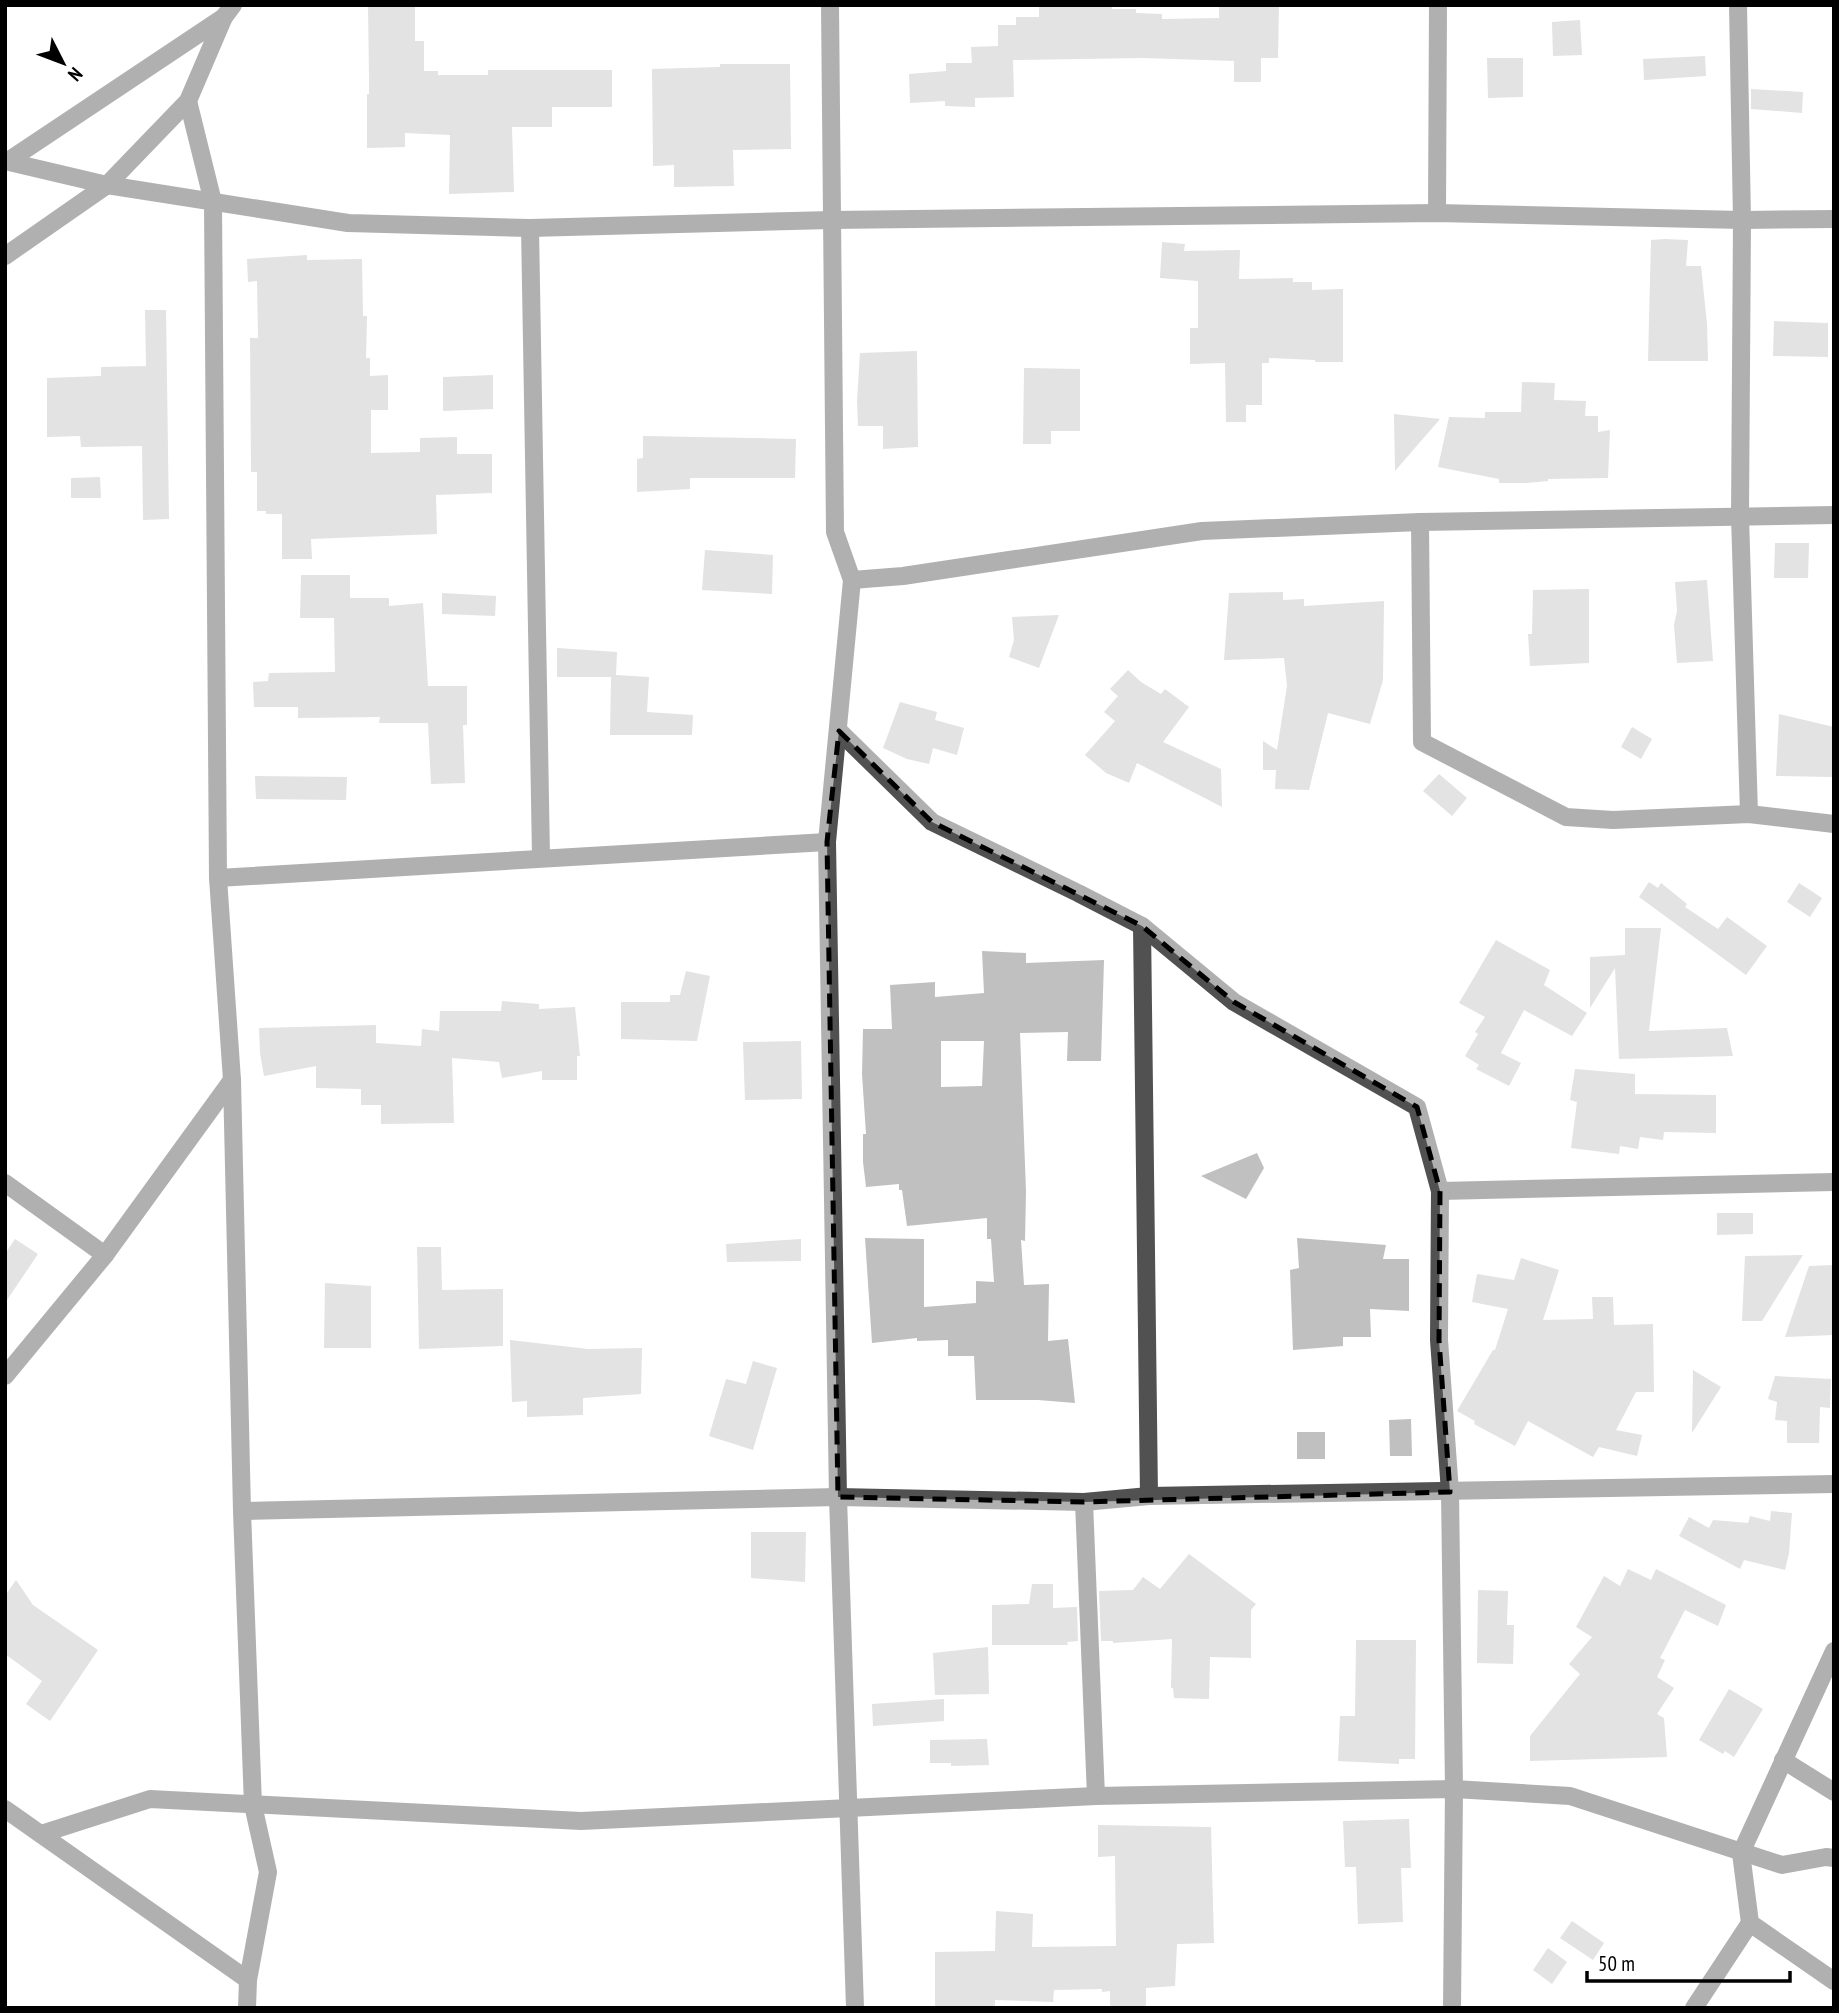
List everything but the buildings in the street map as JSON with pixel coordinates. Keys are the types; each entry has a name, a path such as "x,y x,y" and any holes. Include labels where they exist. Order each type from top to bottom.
{"street":[{"path":"830,5 835,532 852,580 827,842 838,1497 855,2008"},
{"path":"1437,213 1438,5"},
{"path":"1738,5 1742,220 1740,516 1748,814"},
{"path":"5,256 107,185 188,101 229,11"},
{"path":"6,161 229,11"},
{"path":"188,101 213,202 218,878 232,1080 242,1511 253,1805 268,1872 248,1980 247,2008"},
{"path":"6,161 107,185 348,223 530,228 831,220 1437,213 1742,220 1834,219"},
{"path":"530,228 541,857"},
{"path":"852,580 904,576 1202,531 1420,522 1834,514"},
{"path":"1420,522 1422,742 1566,817 1613,820 1748,814 1834,824"},
{"path":"839,731 932,822 1142,926 1234,1002 1418,1107 1440,1191 1439,1340 1450,1492 1454,1789 1452,2008"},
{"path":"218,878 827,842"},
{"path":"1142,926 1149,1496"},
{"path":"5,1376 105,1255 232,1080"},
{"path":"1440,1191 1834,1182"},
{"path":"5,1183 105,1255"},
{"path":"242,1511 838,1497 1084,1502 1149,1496 1834,1485"},
{"path":"1084,1502 1096,1796"},
{"path":"1694,2008 1750,1923 1741,1853 1834,1651"},
{"path":"1783,1760 1834,1792"},
{"path":"41,1834 150,1799 581,1821 1096,1796 1454,1789 1570,1796 1782,1865 1834,1858"},
{"path":"5,1809 248,1980"},
{"path":"1750,1923 1834,1981"}],"highlighted area":[{"path":"839,731 932,822 1142,926 1234,1002 1417,1107 1440,1191 1439,1340 1450,1492 1084,1502 838,1497 827,842"}]}
